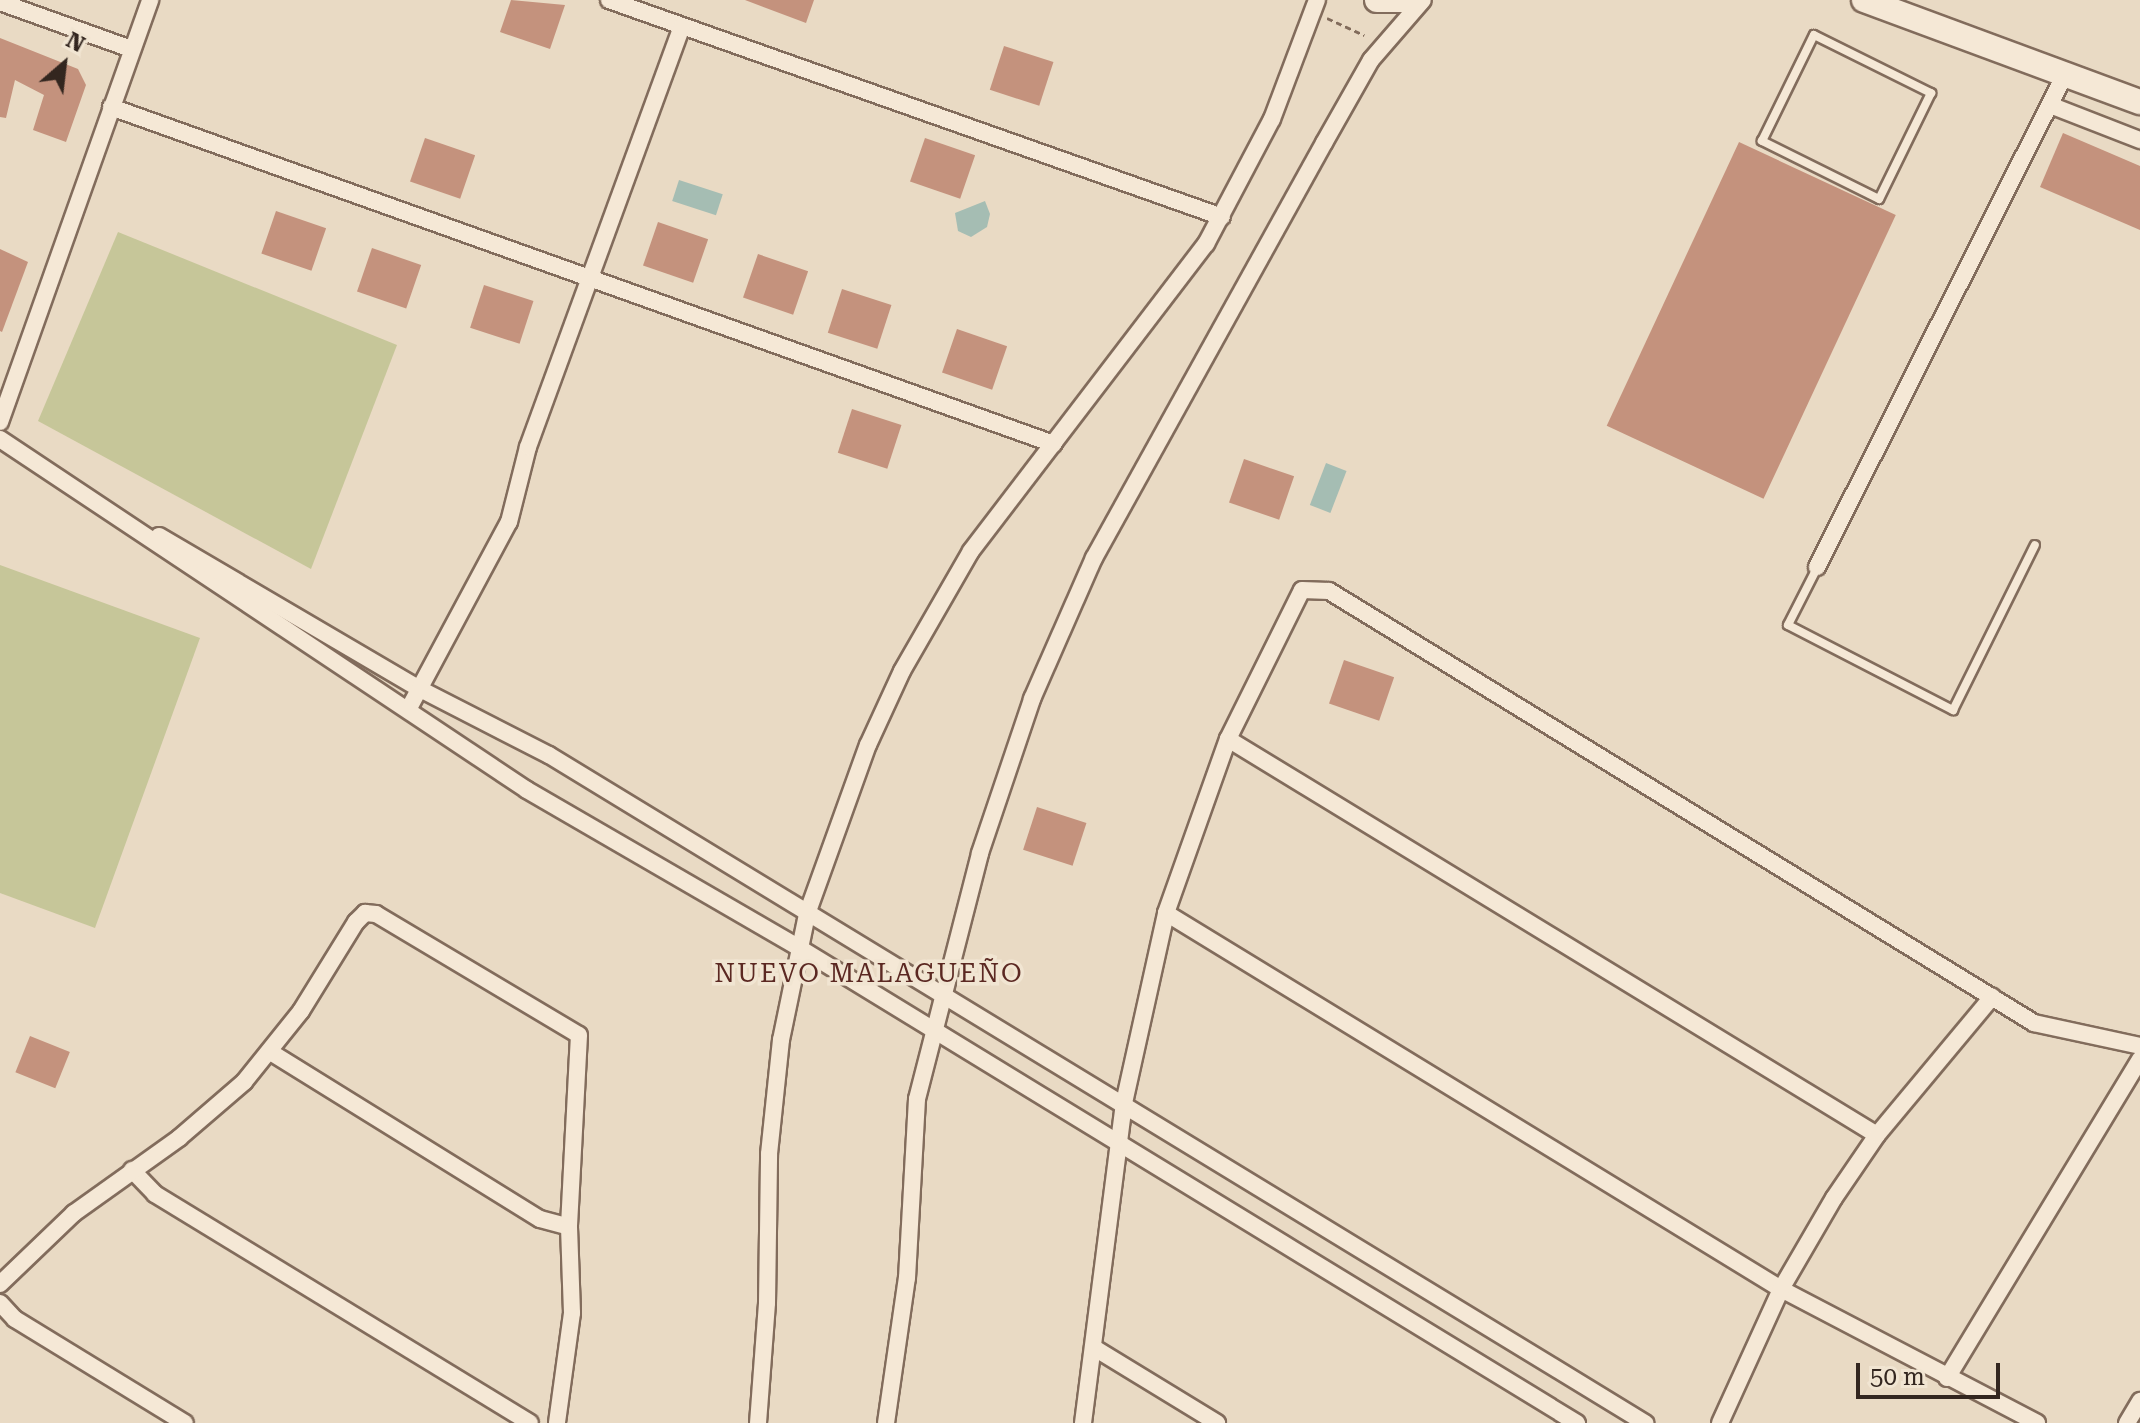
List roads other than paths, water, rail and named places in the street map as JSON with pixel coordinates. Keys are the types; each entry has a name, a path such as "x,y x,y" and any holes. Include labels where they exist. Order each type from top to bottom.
{"main road":[{"path":"1377,0 1420,0"},
{"path":"1864,0 2140,102"}],"street":[{"path":"0,422 150,0"},
{"path":"609,0 1222,217"},
{"path":"886,1423 907,1278 911,1146 931,1032 1004,779 1077,593 1371,60 1420,0"},
{"path":"0,2 131,49"},
{"path":"758,1423 773,1096 798,947 868,745 902,671 971,551 1168,300 1222,217 1272,119 1318,7"},
{"path":"408,710 505,532 528,447 682,26"},
{"path":"1817,567 2065,74"},
{"path":"2050,105 2140,140"},
{"path":"111,107 1054,444"},
{"path":"0,439 94,500 190,569 553,806 798,947 931,1032 1118,1140 1577,1423"},
{"path":"94,500 420,689 549,755 1645,1423"},
{"path":"1083,1423 1096,1349 1124,1103 1166,913 1228,739 1293,600 1302,590 1329,591 1992,997 2056,1032 2140,1046"},
{"path":"1228,739 1877,1135"},
{"path":"0,1284 53,1231 190,1129 272,1053 365,913 403,927 579,1035 569,1227 570,1342 557,1423"},
{"path":"1166,913 1781,1289 2037,1423"},
{"path":"1720,1423 1781,1289 1877,1135 1992,997"},
{"path":"272,1053 540,1219 569,1227"},
{"path":"1947,1378 2140,1059"},
{"path":"132,1170 155,1194 530,1423"},
{"path":"0,1303 15,1319 185,1423"},
{"path":"1096,1349 1217,1423"},
{"path":"2127,1423 2140,1401"}],"lane":[{"path":"1814,35 1931,93 1879,199 1762,141 1814,35"},
{"path":"1817,567 1788,625 1953,710 2035,545"}],"district":[{"name":"NUEVO MALAGUEÑO","path":"869,974"}]}
